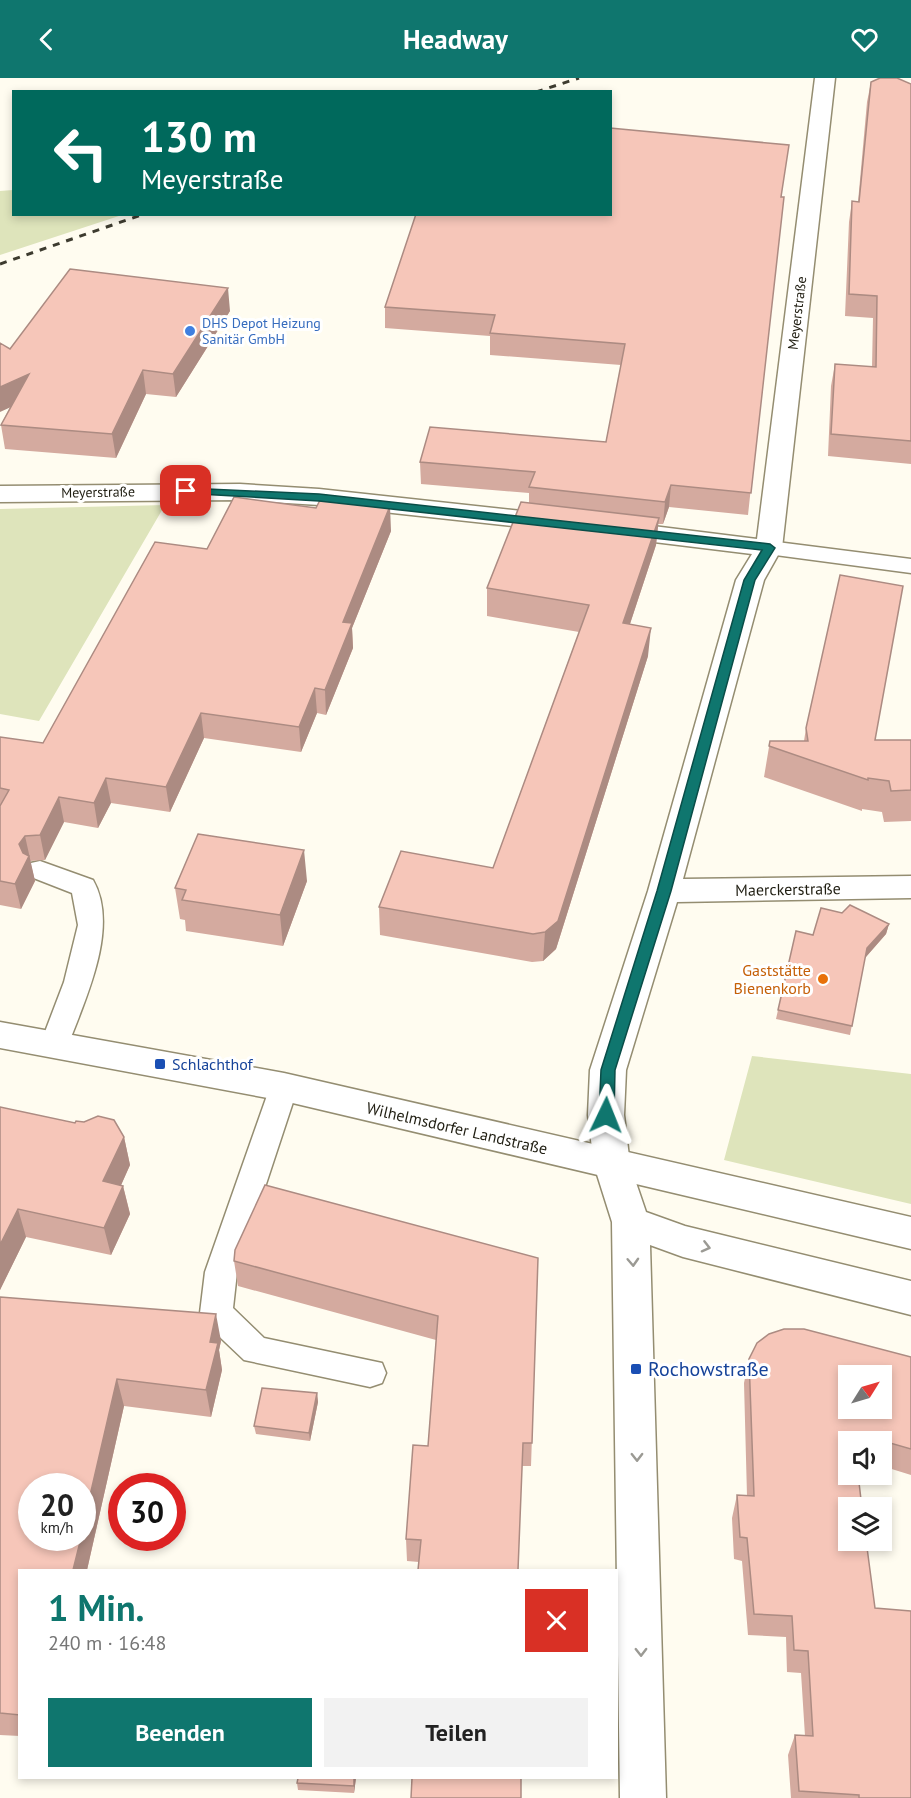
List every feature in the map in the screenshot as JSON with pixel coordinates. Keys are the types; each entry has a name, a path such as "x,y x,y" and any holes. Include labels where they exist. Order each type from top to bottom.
{"street":[{"name":"Meyerstraße","path":"612,1165 606,1115 608,1070 664,891 750,580 770,548 825,78"},
{"name":"Meyerstraße","path":"0,494 240,492 319,497 770,548"},
{"name":"Maerckerstraße","path":"664,891 911,887"},
{"name":"Wilhelmsdorfer Landstraße","path":"0,1035 284,1087 911,1233"},
{"path":"612,1165 631,1222 643,1798"},
{"path":"631,1222 683,1241 911,1298"}],"lane":[{"path":"770,548 911,566"},
{"path":"40,870 84,887 91,925 78,982 54,1045"},
{"path":"284,1087 221,1272 216,1313 255,1350 370,1373"}],"green space":[{"path":"12,190 12,216 119,216 0,255 0,191"},
{"path":"165,505 39,721 0,714 0,509"},
{"path":"752,1056 911,1074 911,1204 724,1160"}],"building":[{"path":"880,78 897,78 911,84 911,441 831,434 835,364 876,367 877,296 849,294 852,201 859,202 871,82"},
{"path":"612,128 789,145 781,197 784,197 751,493 671,485 665,502 529,487 535,472 420,462 430,427 606,442 625,344 490,333 495,315 385,307 415,216 612,216"},
{"path":"70,269 228,288 173,374 143,370 112,434 1,425 29,374 0,387 0,343 10,349"},
{"path":"234,497 316,508 321,498 390,506 343,622 352,623 325,690 315,688 299,727 201,713 166,787 106,778 94,803 59,797 40,835 25,836 19,844 23,853 29,856 15,884 0,881 0,806 9,790 0,788 0,737 43,743 155,542 207,549"},
{"path":"521,502 659,518 623,623 651,628 558,921 545,932 533,934 379,907 401,851 493,868 589,605 487,588"},
{"path":"840,575 903,586 875,740 911,740 911,790 891,791 889,781 868,778 868,780 769,746 770,741 808,741 806,728"},
{"path":"198,834 304,850 280,915 182,900 186,890 175,888"},
{"name":"Gaststätte Bienenkorb","path":"850,905 889,924 867,948 852,1026 778,1010 796,931 813,935 821,908 842,913"},
{"path":"0,1107 75,1123 98,1116 114,1120 124,1137 103,1181 123,1186 104,1228 18,1209 0,1245"},
{"path":"265,1185 538,1258 532,1443 523,1443 518,1569 418,1569 421,1540 406,1539 413,1445 428,1446 438,1316 234,1261 235,1250"},
{"path":"0,1297 216,1314 210,1342 218,1343 206,1390 117,1379 95,1473 18,1473 18,1551 78,1551 73,1569 18,1569 18,1715 0,1713"},
{"path":"784,1329 804,1329 911,1357 911,1449 892,1444 892,1431 838,1431 838,1485 859,1485 861,1497 838,1497 838,1551 867,1551 875,1608 911,1611 911,1798 859,1798 859,1795 799,1791 795,1735 813,1736 808,1651 794,1650 792,1616 754,1614 747,1538 740,1537 737,1495 754,1496 749,1359 757,1343 769,1334"},
{"path":"262,1388 317,1393 309,1433 254,1426"},
{"path":"298,1779 354,1779 354,1786 297,1783"},
{"path":"412,1779 521,1779 521,1798 411,1798"}],"railway":[{"path":"542,90 579,78"},
{"path":"0,264 138,216"}],"place":[{"name":"DHS Depot Heizung Sanitär GmbH","path":"190,331"},
{"name":"Gaststätte Bienenkorb","path":"823,979"},
{"name":"Schlachthof","path":"160,1064"},
{"name":"Rochowstraße","path":"636,1369"}],"route":[{"path":"186,491 319,497 574,524 770,548 750,580 664,891 608,1070 606,1115"}]}
